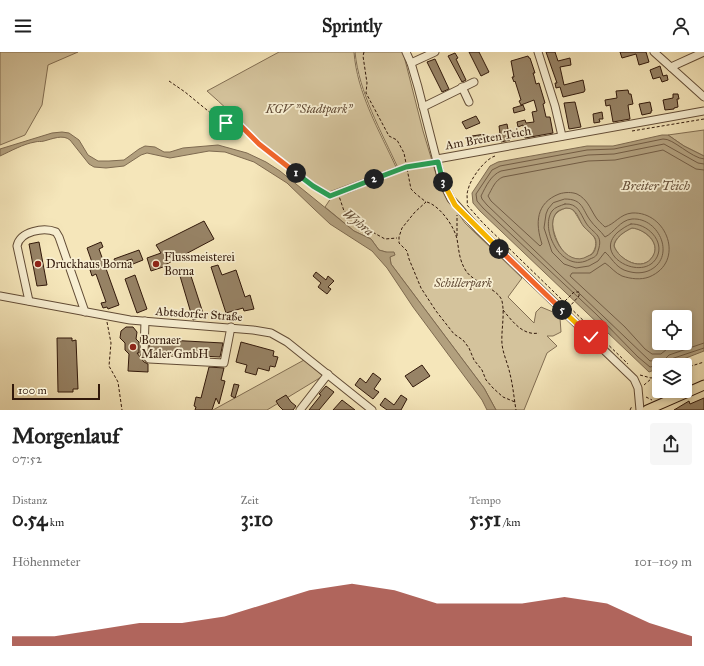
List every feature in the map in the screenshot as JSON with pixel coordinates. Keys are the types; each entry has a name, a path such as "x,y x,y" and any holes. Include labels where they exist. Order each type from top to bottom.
{"main road":[{"path":"647,410 704,384"}],"street":[{"path":"406,52 411,63 437,160"},
{"path":"411,63 435,52"},
{"path":"538,52 556,106 562,136"},
{"path":"654,52 704,97"},
{"path":"671,67 704,52"},
{"path":"423,106 474,82"},
{"path":"462,87 469,102"},
{"name":"Am Breiten Teich","path":"640,410 638,388 634,379 455,205 442,181 437,160 704,111"},
{"path":"29,301 17,246 18,241 22,236 30,233 50,230 56,232 59,237 85,312"},
{"name":"Abtsdorfer Straße","path":"0,296 108,316 145,321 231,327 272,333 287,342 328,374 368,409"},
{"path":"145,321 144,353 149,359 224,363 231,327"},
{"path":"300,410 328,374"}],"path":[{"path":"364,52 363,56 367,83 366,93 389,136 397,140 404,153 411,189 426,202 437,207 454,231 457,238 458,254 467,273 481,285 496,292 502,300 502,346 510,372 516,410"},
{"path":"169,82 185,92 213,115 226,123 240,125"},
{"path":"224,109 259,144 313,186 330,196 406,167 437,160"},
{"path":"636,130 704,119"},
{"path":"485,162 468,188 467,205 483,223 628,364"},
{"path":"338,193 344,211 361,225 385,238 399,238"},
{"path":"426,202 402,228 399,243 407,251 420,288 454,334 464,340 474,360 482,370 486,380 503,397 515,402"},
{"path":"564,301 574,292 579,292 580,295 570,306"},
{"path":"503,310 527,333 540,333"},
{"path":"108,316 106,324 111,343 109,366 118,382 122,410"},
{"path":"692,366 704,362"},
{"path":"638,375 651,378 643,387"},
{"path":"646,396 648,399 655,399"}],"green space":[{"path":"0,52 78,52 48,65 42,105 25,135 0,145"},
{"name":"KGV \"Stadtpark\"","path":"279,52 354,52 359,82 364,97 396,167 329,192 303,177 288,165 264,145 207,91"},
{"name":"Schillerpark","path":"355,52 403,52 423,131 440,187 465,223 522,278 508,297 534,323 536,312 541,307 553,312 560,318 561,332 553,336 547,336 557,346 547,353 524,410 496,410 484,388 391,264 389,253 379,250 371,239 354,231 325,207 331,198 348,193 396,173 398,168 366,97 357,67"},
{"path":"704,130 704,156 684,146 668,135"},
{"path":"566,208 571,208 573,210 584,227 593,235 595,240 596,246 593,252 580,260 575,260 564,253 557,241 553,228 555,215 559,211"},
{"path":"632,228 646,234 655,246 653,256 649,261 643,264 632,263 626,260 614,246 618,238 623,233"},
{"path":"304,360 323,376 267,410 213,410"}],"water":[{"path":"52,133 69,133 79,140 88,155 98,161 124,160 145,146 155,147 164,152 170,152 183,148 218,145 247,153 266,162 280,171 354,231 371,239 379,250 394,252 395,255 390,257 391,264 484,388 496,410 487,410 482,400 413,307 387,268 372,251 330,224 287,183 254,162 225,152 209,151 170,158 147,153 141,155 124,166 106,168 94,167 89,164 70,140 61,137 26,144 0,156 0,149"},
{"name":"Breiter Teich","path":"668,135 684,146 704,156 704,351 686,358 652,358 652,371 649,372 473,203 472,193 490,166 498,162 587,146 613,146","holes":["566,208 575,212 584,227 595,238 595,248 592,255 580,259 572,257 565,253 559,246 555,237 553,220 557,212","632,228 637,229 650,237 655,246 653,256 649,261 643,264 632,263 626,260 614,246 614,243 620,235"]}],"building":[{"path":"469,52 479,52 489,72 481,76"},
{"path":"546,52 555,52 558,61 570,58 571,65 560,67 564,85 583,80 584,92 563,97 560,87 556,88 555,83 557,83"},
{"path":"620,52 646,52 649,62 639,65 636,54 622,58"},
{"path":"455,53 458,58 456,59 466,80 462,82 448,56"},
{"path":"528,56 535,73 533,73 536,84 539,83 545,103 543,104 546,117 550,117 553,133 525,138 523,125 518,127 517,122 525,120 526,123 534,122 532,112 537,111 534,100 521,105 519,101 521,100 515,81 514,82 512,77 514,77 511,61"},
{"path":"435,59 449,89 442,92 427,62"},
{"path":"660,66 663,76 667,75 668,80 662,82 660,77 653,79 650,70"},
{"path":"628,90 629,94 631,94 633,104 628,105 630,119 613,122 610,105 606,106 605,100 617,98 616,91"},
{"path":"673,94 678,94 678,107 665,110 663,100 673,98"},
{"path":"575,102 581,127 569,129 564,103"},
{"path":"650,102 651,113 642,115 639,104"},
{"path":"523,105 525,110 514,113 513,108"},
{"path":"602,112 603,119 599,119 600,122 594,123 593,114"},
{"path":"476,116 480,123 466,129 462,122"},
{"path":"507,124 510,140 501,142 499,126"},
{"path":"485,134 487,142 473,144 472,136"},
{"path":"204,221 214,239 163,267 151,271 147,258 161,253 156,245"},
{"name":"Druckhaus Borna","path":"39,242 47,285 37,286 29,244"},
{"path":"101,242 103,247 99,249 119,305 108,309 107,307 103,308 101,303 106,302 96,274 92,276 90,270 94,268 87,248"},
{"path":"139,250 143,260 133,264 132,259 116,264 114,259"},
{"path":"218,265 222,275 236,270 245,297 250,295 254,309 244,311 243,308 226,313 211,267"},
{"path":"316,272 326,280 328,276 334,281 328,287 331,289 327,294 318,287 321,283 313,276"},
{"path":"190,273 204,316 193,320 180,276"},
{"path":"135,275 147,309 137,313 125,279"},
{"name":"Bornaer Maler GmbH","path":"126,327 133,327 137,332 136,339 139,342 139,353 137,353 144,362 148,364 148,372 128,371 129,354 125,350 125,343 120,338 121,331"},
{"path":"57,338 72,338 72,341 76,340 78,389 73,389 73,392 58,392"},
{"path":"149,339 223,343 220,357 183,355 151,353 149,351"},
{"path":"241,342 274,351 273,356 278,357 275,367 270,366 269,371 258,368 256,375 245,372 247,365 236,362"},
{"path":"422,365 430,376 413,387 405,376"},
{"path":"209,367 224,368 221,380 225,381 219,404 216,398 212,410 195,410 196,407 194,406 196,397 201,398"},
{"path":"373,373 381,379 374,389 379,392 373,399 355,385 360,378 366,383"},
{"path":"234,384 239,385 235,398 231,396"},
{"path":"326,386 334,392 319,410 309,410 321,395 319,394"},
{"path":"286,395 296,406 293,410 283,410 276,401"},
{"path":"401,395 407,399 401,410 387,410 380,405 385,398 394,405"},
{"path":"704,398 704,410 674,410 689,401 690,404"},
{"path":"342,400 355,410 333,410"}],"place":[{"name":"Druckhaus Borna","path":"38,264"},
{"name":"Flussmeisterei Borna","path":"156,264"},
{"name":"Bornaer Maler GmbH","path":"133,347"}],"route":[{"path":"226,123 240,125 259,144 279,160 313,186 330,196 406,167 438,162 442,181 455,205 478,229 591,337"}],"water label":[{"name":"Wyhra","path":"359,222"}]}
